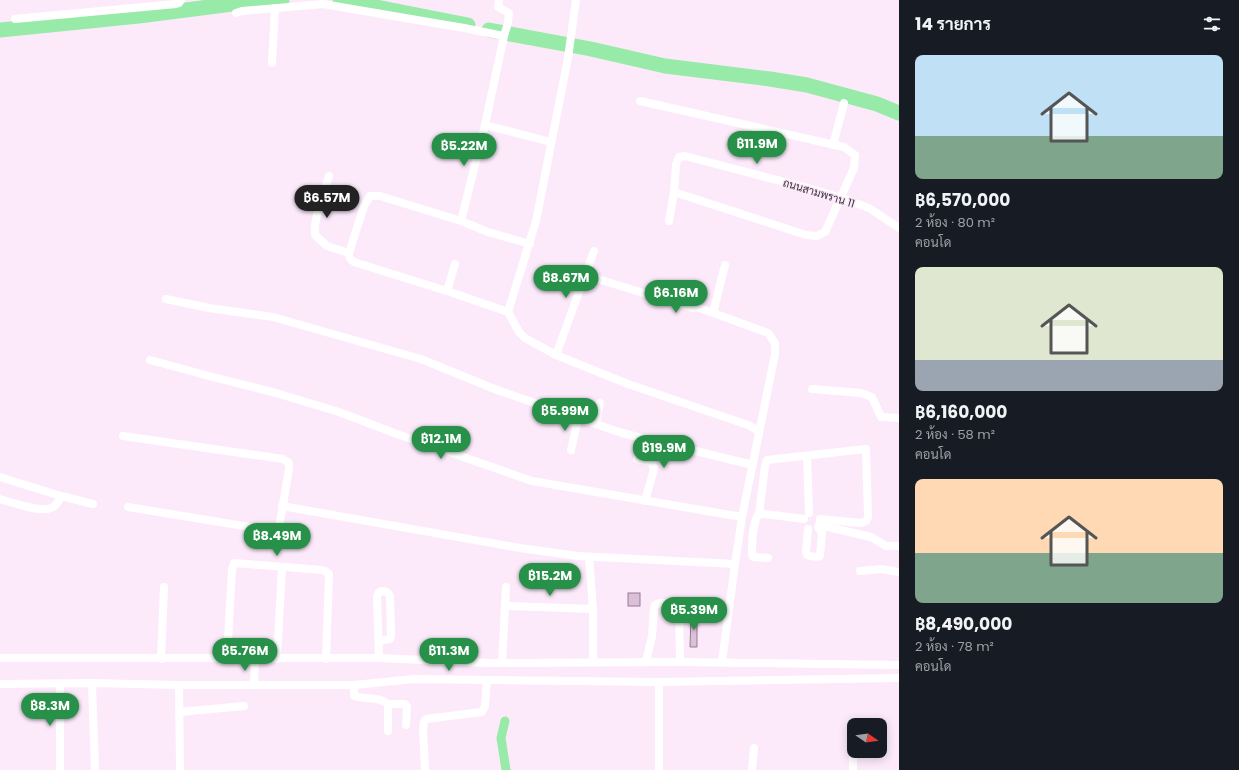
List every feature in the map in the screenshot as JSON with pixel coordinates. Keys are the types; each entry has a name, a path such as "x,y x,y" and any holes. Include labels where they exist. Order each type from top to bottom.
{"street":[{"path":"15,19 176,4 181,0"},
{"path":"461,221 508,23 509,13 498,7 499,0"},
{"path":"508,312 536,221 568,58 576,0"},
{"path":"236,13 242,11 323,4 505,35"},
{"path":"272,63 275,8"},
{"path":"640,101 844,147 855,156 854,168 825,232 817,236 806,235 674,192"},
{"path":"834,145 844,103"},
{"path":"485,125 551,142"},
{"name":"ถนนสามพราน 11","path":"669,220 674,192 676,164 679,157 685,156 841,198 869,208 899,228"},
{"path":"329,176 314,229 315,235 327,246 349,253"},
{"path":"530,244 488,232 461,221 380,196 370,196 364,206 349,257 352,261 357,263 508,312 519,332 525,338 556,354 628,384 748,425 759,431"},
{"path":"556,354 594,251"},
{"path":"447,291 455,264"},
{"path":"713,313 725,265"},
{"path":"585,275 692,308 697,307 768,333 775,343 775,354 734,564 722,662"},
{"path":"166,299 209,308 273,317 421,359 497,390 578,419 622,433 753,466"},
{"path":"150,360 276,392 339,412 532,481 742,517"},
{"path":"812,389 862,394 872,397 881,417 899,418"},
{"path":"596,424 600,403"},
{"path":"571,450 578,419"},
{"path":"123,436 283,459 289,463 279,528 274,531 128,507"},
{"path":"768,558 753,557 752,555 754,525 759,514 767,460 866,449 868,517 866,521 861,523 819,524 814,530 808,529 804,525 806,516 807,456"},
{"path":"637,460 651,462 654,470 645,501"},
{"path":"0,477 61,496 93,504"},
{"path":"0,499 43,510 51,508 58,503 61,496"},
{"path":"282,506 520,548 589,556 734,564"},
{"path":"759,514 806,516 816,514 822,533 820,556 810,557 807,555 808,529"},
{"path":"819,524 871,537 886,546 899,546"},
{"path":"589,556 593,609 593,662"},
{"path":"227,659 232,569 234,563 322,570 329,574 326,659"},
{"path":"277,659 282,567"},
{"path":"860,571 881,569 899,572"},
{"path":"161,659 164,587"},
{"path":"502,663 506,587"},
{"path":"379,641 390,639 391,636 390,596 384,591 379,592 377,597 379,658"},
{"path":"646,662 652,636 655,605 660,603 698,602"},
{"path":"679,603 680,662"},
{"path":"506,606 593,609"},
{"path":"0,658 379,658 502,663 722,662 899,665"},
{"path":"254,685 255,659"},
{"path":"0,684 92,683 179,685 354,685 414,679 659,682 899,678"},
{"path":"425,770 423,728 426,719 482,712 485,706 487,680"},
{"path":"658,770 659,682"},
{"path":"92,683 95,770"},
{"path":"60,684 60,770"},
{"path":"179,685 180,770"},
{"path":"354,685 354,696 359,698 377,698 384,700 388,704 406,704 406,725"},
{"path":"388,704 388,731"},
{"path":"179,712 244,706"},
{"path":"752,770 754,748"},
{"path":"853,758 853,770"}],"building":[{"path":"628,593 640,593 640,606 628,606"},
{"path":"691,615 697,615 697,647 690,647"}],"waterway":[{"path":"0,30 139,16 240,3 282,0"},
{"path":"340,0 468,25"},
{"path":"489,30 591,49 665,66 807,85 877,104 899,113"},
{"path":"505,721 501,738 506,770"}]}
